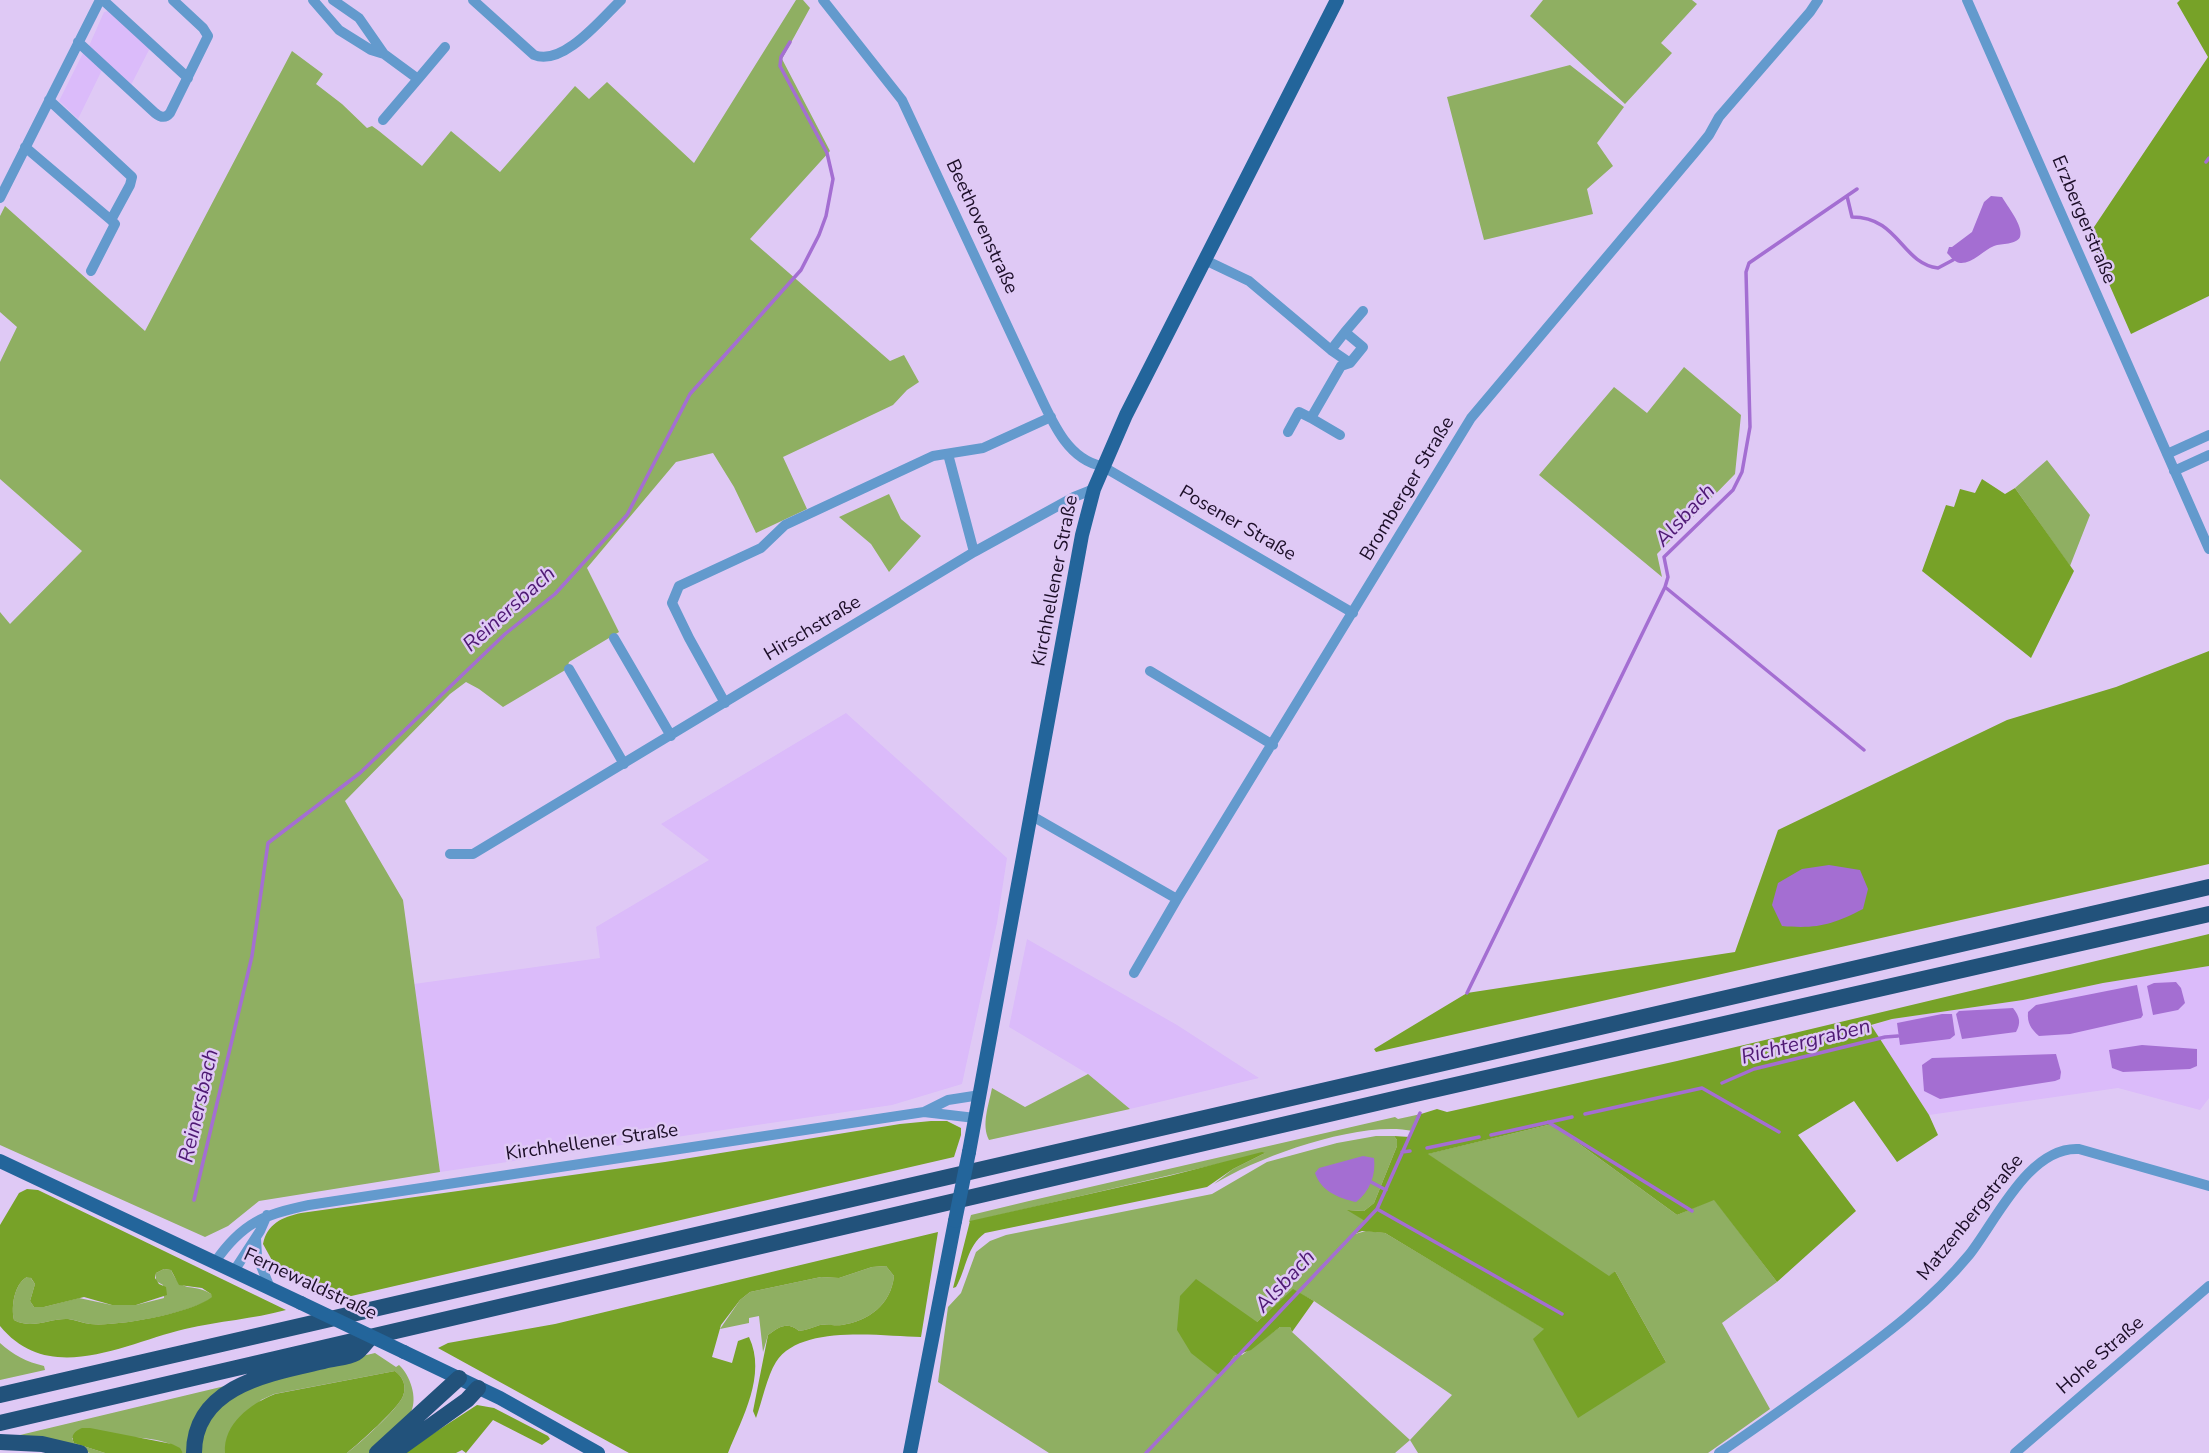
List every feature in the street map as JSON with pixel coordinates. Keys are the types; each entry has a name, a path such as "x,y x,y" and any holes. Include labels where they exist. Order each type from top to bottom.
{"highway":[{"path":"0,1395 2209,887"},
{"path":"0,1423 1370,1105 2209,914"},
{"path":"194,1453 194,1442 201,1420 224,1394 258,1377 357,1353 371,1338"},
{"path":"377,1453 459,1378"},
{"path":"393,1453 467,1400 478,1388"},
{"path":"0,1442 42,1444 80,1453"}],"main road":[{"name":"Kirchhellener Straße","path":"909,1453 980,1095 1082,534 1094,489 1102,466 1337,0"},
{"name":"Fernewaldstraße","path":"0,1161 459,1378 598,1453"}],"street":[{"path":"0,198 78,42 102,0 188,78"},
{"path":"78,42 160,117 170,113 208,36 173,0"},
{"path":"313,0 339,30 371,50 384,54"},
{"path":"333,0 359,18 384,54 418,79"},
{"path":"473,0 534,55 541,58 558,54 573,45 621,0"},
{"name":"Beethovenstraße","path":"823,0 902,100 1058,432 1088,464 1102,466"},
{"name":"Bromberger Straße","path":"1134,973 1471,418 1696,151 1719,117 1818,0"},
{"name":"Erzbergerstraße","path":"1966,0 2209,549"},
{"path":"383,120 445,47"},
{"path":"49,100 132,177 111,220"},
{"path":"25,146 115,224 91,271"},
{"path":"1205,260 1249,281 1350,363"},
{"path":"1331,350 1363,311"},
{"path":"1311,418 1341,366 1350,363 1363,347 1345,332"},
{"path":"1288,432 1300,412 1340,435"},
{"path":"725,703 672,603 679,586 761,548 785,525 933,456 983,447 1051,417"},
{"path":"2167,454 2209,435"},
{"path":"948,454 974,552"},
{"path":"2174,471 2209,455"},
{"name":"Posener Straße","path":"1102,466 1353,613"},
{"name":"Hirschstraße","path":"450,854 473,854 974,552 1074,497 1094,489"},
{"path":"614,638 671,736"},
{"path":"569,669 624,764"},
{"path":"1150,671 1273,745"},
{"path":"1032,816 1177,899"},
{"name":"Kirchhellener Straße","path":"924,1112 948,1100 980,1095"},
{"name":"Kirchhellener Straße","path":"215,1262 237,1233 250,1223 267,1215 309,1205 924,1112 975,1118"},
{"name":"Matzenbergstraße","path":"1719,1453 1891,1331 1927,1299 1968,1255 2030,1170 2045,1159 2064,1150 2079,1149 2209,1186"},
{"path":"234,1271 257,1238 267,1215"},
{"path":"257,1238 257,1256 270,1288"},
{"name":"Hohe Straße","path":"2015,1453 2209,1286"}],"shaded area":[{"path":"108,11 150,48 131,85 89,46 104,12"},
{"path":"83,53 102,70 78,119 59,101"},
{"path":"1991,196 2002,197 2017,222 2020,237 2012,243 1994,246 1964,263 1956,262 1947,253 1949,247 1972,232 1984,202"},
{"path":"846,713 1007,858 997,923 962,1084 892,1105 440,1172 414,984 600,958 596,927 709,860 661,824"},
{"path":"1829,865 1860,870 1868,889 1863,909 1824,925 1782,926 1772,905 1778,883 1802,869"},
{"path":"1027,939 1177,1025 1259,1078 1130,1109 1088,1074 1009,1027"},
{"path":"2209,966 2209,1098 2200,1110 2118,1088 1929,1115 1871,1026 1892,1019 2023,1000 2103,983"},
{"path":"2176,982 2181,988 2185,1003 2178,1010 2153,1015 2147,986"},
{"path":"2137,985 2143,1015 2141,1018 2070,1034 2039,1036 2029,1023 2028,1012 2036,1005"},
{"path":"2013,1008 2019,1020 2016,1032 1962,1039 1956,1014 1959,1011"},
{"path":"1952,1014 1955,1035 1950,1039 1900,1045 1897,1023"},
{"path":"2142,1045 2197,1049 2197,1066 2190,1069 2123,1072 2112,1068 2109,1050"},
{"path":"2056,1054 2061,1072 2060,1079 2055,1081 1940,1099 1924,1091 1922,1065 1932,1058"},
{"path":"1363,1156 1374,1158 1374,1170 1368,1188 1356,1202 1331,1193 1321,1185 1315,1173 1319,1168"}],"green space":[{"path":"796,0 803,0 810,8 782,59 830,151 750,239 890,361 904,355 919,382 893,405 783,457 807,509 756,533 734,487 713,453 676,462 587,568 619,632 569,662 567,669 503,707 466,682 450,694 345,801 403,900 440,1172 259,1201 228,1226 205,1237 0,1145 0,612 10,624 82,551 0,479 0,362 17,327 0,312 0,216 5,206 145,331 292,51 323,74 316,84 367,128 372,126 422,166 451,131 500,172 575,86 589,99 607,82 694,163"},
{"path":"1543,0 1692,0 1697,4 1661,43 1672,53 1625,104 1530,16"},
{"path":"2180,0 2209,0 2209,296 2131,334 2088,236 2208,57 2177,3"},
{"path":"1570,65 1624,107 1597,143 1613,166 1587,189 1593,214 1484,240 1447,97"},
{"path":"1684,367 1741,415 1735,474 1657,554 1662,577 1539,475 1614,387 1647,413"},
{"path":"2047,460 2090,515 2070,566 2015,488"},
{"path":"1982,479 2005,494 2015,488 2074,571 2031,658 1922,571 1946,505 1954,507 1960,489 1975,493"},
{"path":"889,494 901,519 921,536 889,572 871,544 839,517"},
{"path":"2209,651 2209,864 1376,1052 1374,1049 1467,993 1735,952 1778,830 2007,720 2116,687"},
{"path":"2209,934 2209,966 2103,983 2023,1000 1892,1019 1871,1025 1929,1115 1938,1135 1897,1162 1854,1101 1798,1135 1856,1211 1777,1282 1714,1200 1677,1215 1552,1124 1428,1154 1609,1276 1615,1271 1666,1362 1578,1418 1533,1339 1544,1329 1385,1233 1362,1231 1352,1235 1365,1221 1347,1210 1364,1211 1374,1203 1397,1146 1394,1136 1410,1137 1421,1114 1437,1109 1447,1112 1677,1061"},
{"path":"1088,1074 1130,1109 989,1140 986,1121 992,1088 1025,1107"},
{"path":"1421,1114 1413,1131 1366,1131 1311,1143 1257,1162 1214,1184 1233,1169 1265,1153 969,1222 971,1215 1029,1201 1395,1117 1398,1119"},
{"path":"931,1121 947,1121 961,1128 954,1157 334,1300 279,1273 263,1244 268,1231 276,1222 301,1213 665,1162"},
{"path":"1552,1124 1677,1215 1714,1199 1777,1282 1722,1323 1770,1409 1708,1453 1418,1453 1410,1440 1395,1453 1049,1453 938,1382 948,1307 961,1293 976,1252 990,1241 1006,1235 1212,1194 1267,1162 1337,1143 1376,1136 1394,1136 1397,1146 1374,1203 1364,1211 1349,1210 1366,1221 1355,1234 1366,1231 1385,1233 1545,1329 1666,1362 1615,1271 1609,1277 1427,1154","holes":["1293,1290 1314,1301 1452,1395 1410,1440 1292,1332 1290,1327 1280,1327 1242,1355 1234,1356 1220,1375 1257,1322"]},
{"path":"1265,1153 1233,1169 1207,1187 985,1233 974,1245 960,1280 953,1288 970,1221"},
{"path":"27,1189 38,1190 286,1310 185,1329 89,1356 42,1354 20,1344 0,1326 0,1225 19,1193","holes":["164,1269 171,1270 179,1285 202,1288 212,1297 188,1308 153,1318 117,1323 90,1324 61,1319 28,1324 14,1320 15,1296 19,1285 27,1277 35,1284 30,1301 34,1307 84,1297 112,1305 136,1305 167,1295 166,1287 159,1284 155,1278 156,1273"]},
{"path":"938,1232 921,1337 864,1334 822,1337 803,1342 787,1350 776,1362 756,1418 753,1411 768,1335 783,1326 791,1326 799,1331 820,1325 842,1325 861,1320 883,1303 894,1276 886,1266 872,1267 839,1278 821,1277 750,1292 740,1300 721,1325 712,1357 732,1363 738,1341 749,1337 754,1351 754,1381 746,1411 728,1453 629,1453 438,1348 448,1343 555,1324"},
{"path":"886,1266 894,1276 888,1295 877,1310 861,1320 842,1325 820,1325 799,1331 791,1326 783,1326 768,1335 763,1352 759,1316 749,1318 749,1323 720,1329 740,1300 750,1292 821,1277 839,1278 872,1267"},
{"path":"164,1269 171,1270 183,1286 204,1290 213,1297 189,1308 154,1318 117,1323 90,1324 61,1319 28,1324 14,1320 15,1296 19,1285 27,1277 35,1284 30,1301 34,1307 79,1298 112,1305 136,1305 164,1298 163,1285 156,1281 156,1273"},
{"path":"1196,1279 1257,1322 1293,1289 1314,1301 1292,1332 1290,1327 1280,1327 1251,1350 1234,1356 1220,1376 1191,1353 1177,1330 1180,1296"},
{"path":"0,1343 20,1358 44,1366 45,1370 0,1380"},
{"path":"375,1353 403,1369 412,1387 414,1400 408,1416 371,1453 347,1453 400,1402 404,1385 395,1371 274,1394 261,1400 225,1449 225,1453 201,1453 205,1428 219,1408 241,1392 296,1371"},
{"path":"395,1371 404,1385 400,1402 347,1453 225,1453 228,1433 233,1424 248,1409 266,1398"},
{"path":"225,1386 190,1453 183,1453 175,1446 148,1439 72,1438 74,1443 105,1453 90,1453 20,1435"},
{"path":"477,1405 494,1408 550,1439 542,1445 493,1420 466,1453 462,1450 456,1453 403,1453"},
{"path":"82,1428 172,1444 183,1453 105,1453 74,1443 74,1434"}],"waterway":[{"name":"Reinersbach","path":"194,1200 252,956 268,843 360,773 505,634 555,594 627,515 690,394 801,270 826,216 833,179 827,153 780,66 781,57 790,42"},
{"path":"2206,162 2209,158"},
{"name":"Alsbach","path":"1467,993 1665,587 1668,577 1664,557 1733,490 1742,472 1750,427 1746,272 1749,263 1857,189"},
{"name":"Alsbach","path":"1847,196 1852,217 1880,224 1916,258 1938,268 1953,260"},
{"path":"1665,587 1864,750"},
{"name":"Richtergraben","path":"1722,1083 1754,1069 1898,1036"},
{"name":"Richtergraben","path":"1585,1114 1702,1088 1779,1132"},
{"name":"Alsbach","path":"1146,1453 1377,1209 1420,1113"},
{"name":"Richtergraben","path":"1491,1135 1572,1117"},
{"path":"1548,1122 1692,1211"},
{"name":"Richtergraben","path":"1427,1148 1479,1137"},
{"name":"Alsbach","path":"1402,1152 1410,1151"},
{"path":"1371,1182 1386,1190"},
{"path":"1377,1209 1562,1314"}]}
